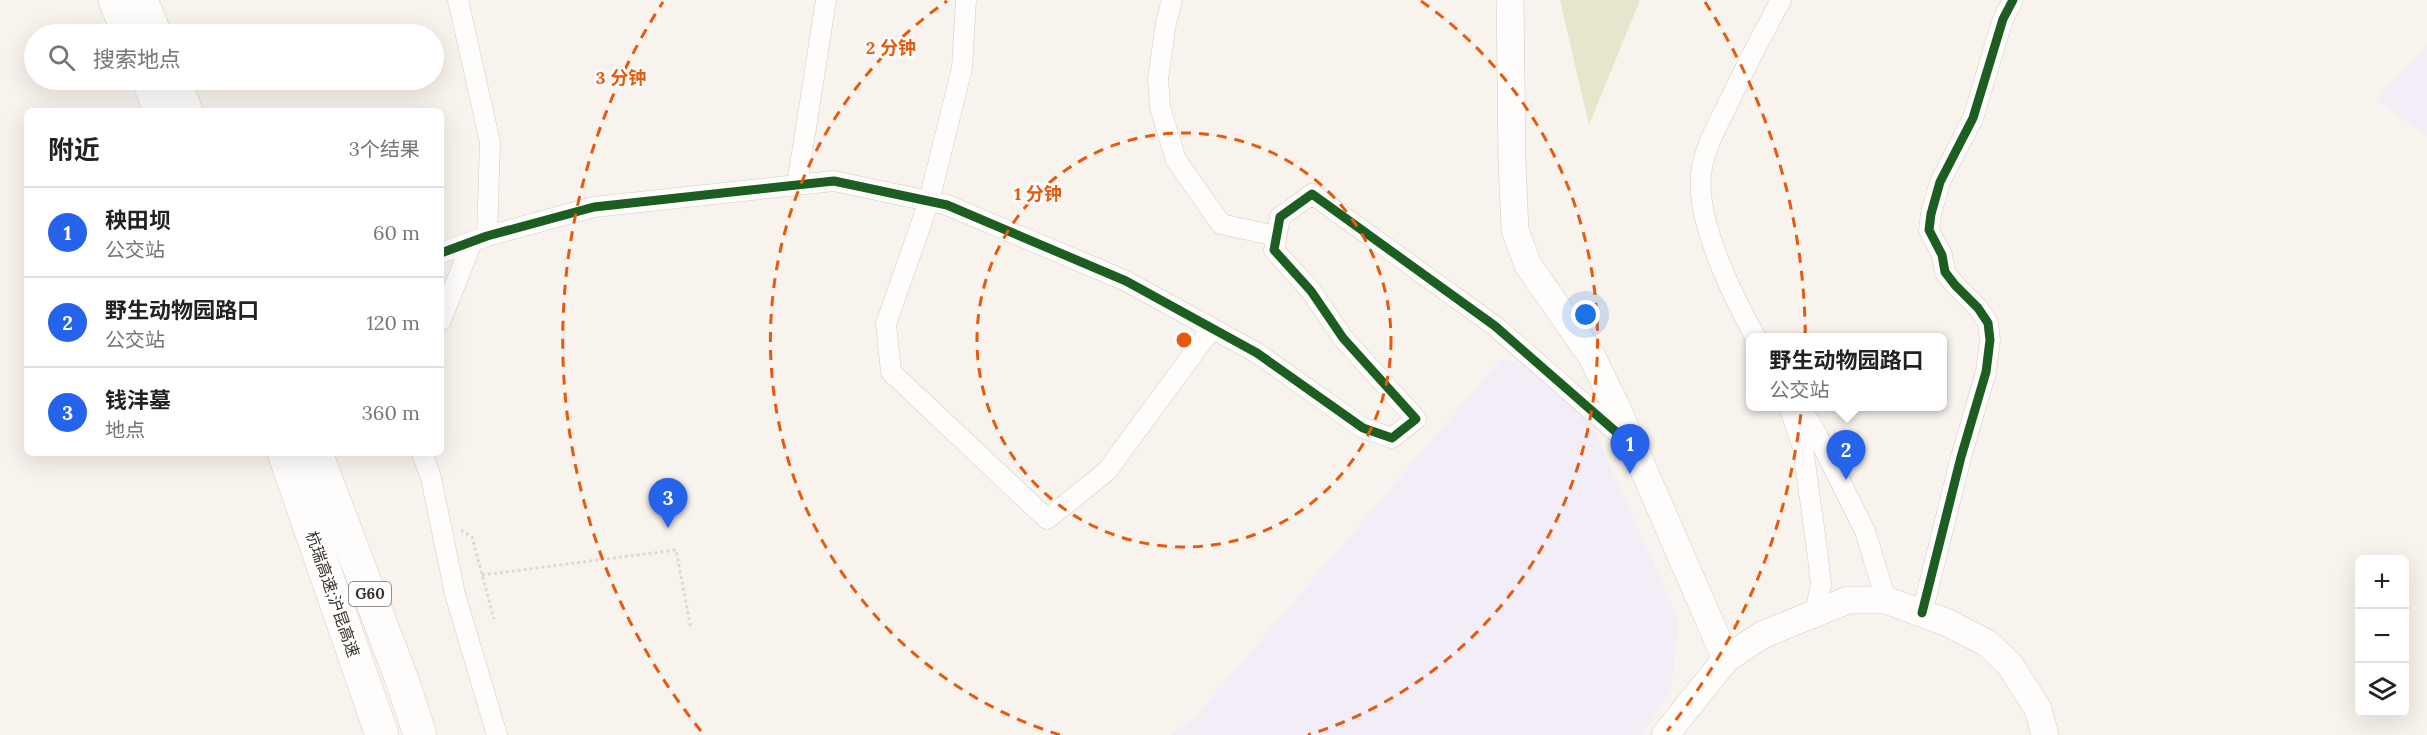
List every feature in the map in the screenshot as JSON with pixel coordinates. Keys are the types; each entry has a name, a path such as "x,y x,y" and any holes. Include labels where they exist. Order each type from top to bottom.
{"highway":[{"path":"115,0 125,24"},
{"path":"141,0 151,24"},
{"path":"152,90 160,108"},
{"path":"178,90 185,108"},
{"name":"杭瑞高速;沪昆高速","path":"285,456 382,735"},
{"name":"杭瑞高速;沪昆高速","path":"317,456 402,680 420,735"},
{"path":"342,620 370,735"},
{"path":"402,680 435,735"}],"street":[{"path":"444,314 479,239 490,142 458,0"},
{"path":"796,185 826,0"},
{"path":"966,0 962,68 930,201 886,324 891,372 1047,519 1107,471 1212,328"},
{"path":"1172,0 1166,23 1158,79 1160,107 1176,160 1221,224 1276,236"},
{"path":"1510,0 1515,230 1528,265 1592,357 1615,404 1726,659"},
{"path":"1753,333 1731,293 1703,211 1701,176 1707,146 1746,65 1781,0"},
{"path":"1922,613 1961,457 1988,364 1990,340 1988,323 1978,308 1945,272 1942,255 1929,230 1940,182 1973,118 2003,19 2013,0"},
{"path":"444,252 479,239 594,207 834,180 947,205 1126,281 1257,354 1362,428 1392,438 1416,419 1343,338 1311,291 1274,250 1280,217 1312,194 1495,326 1631,445"},
{"path":"1791,411 1803,448 1821,584 1815,612"},
{"path":"1801,411 1814,429 1865,531 1886,600"},
{"path":"423,456 431,478 455,594 497,735"},
{"path":"1665,735 1726,659 1762,635 1848,600 1886,600 1922,613 1987,643 2010,665 2038,709 2045,735"}],"path":[{"path":"440,517 472,537 494,619"},
{"path":"482,575 676,550 691,629"}],"shaded area":[{"path":"2427,45 2427,136 2376,100"},
{"path":"1501,359 1538,368 1588,416 1679,621 1671,689 1642,735 1171,735 1197,715"}],"green space":[{"path":"1560,0 1640,0 1589,125"}],"cycle path":[{"path":"1922,613 1961,457 1986,372 1990,340 1988,323 1978,308 1945,272 1942,255 1929,230 1931,214 1940,182 1973,118 2003,19 2013,0"},
{"path":"444,252 487,236 594,207 834,181 947,205 1126,281 1257,353 1363,428 1392,438 1416,419 1343,338 1311,291 1274,250 1280,217 1312,194 1495,326 1631,445"}],"place":[{"name":"秧田坝","path":"1630,474"},
{"name":"野生动物园路口","path":"1846,480"},
{"name":"钱沣墓","path":"668,528"}]}
